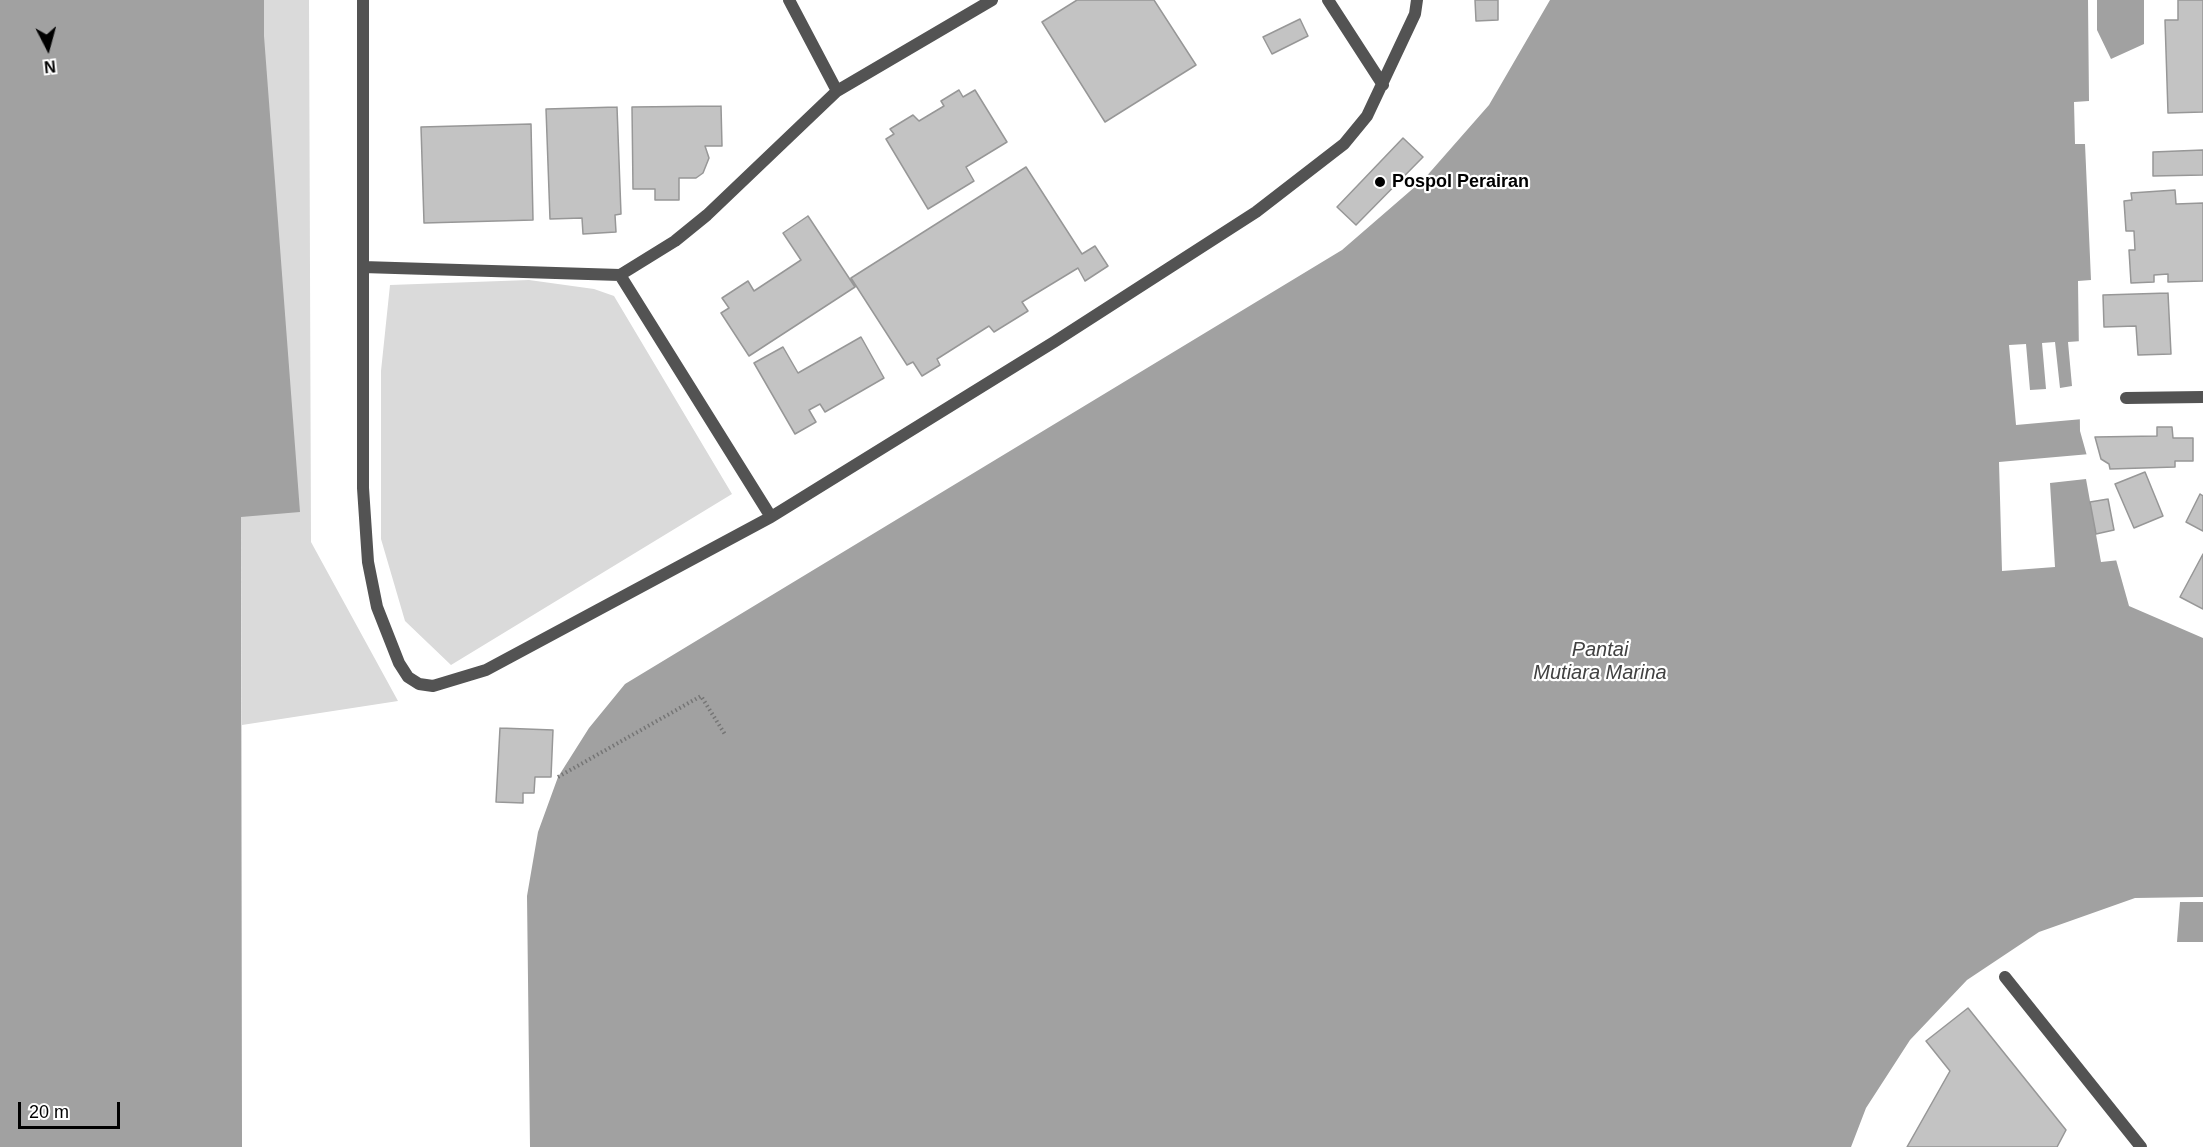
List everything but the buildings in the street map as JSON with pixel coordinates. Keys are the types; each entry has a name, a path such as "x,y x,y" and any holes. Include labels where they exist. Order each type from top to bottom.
{"street":[{"path":"363,0 363,488 368,562 377,607 399,663 413,681 433,686 486,670 771,517 1054,342 1256,212 1344,144 1367,116 1415,14 1417,0"},
{"path":"789,0 837,91"},
{"path":"363,267 620,275 675,241 708,215 837,91 992,0"},
{"path":"1328,0 1383,85"},
{"path":"620,275 771,517"},
{"path":"2126,398 2203,397"},
{"path":"2005,977 2141,1147"}],"path":[{"path":"558,777 701,696 726,736"}],"shaded area":[{"path":"197,0 309,0 311,542 398,701 242,725 241,517"},
{"path":"529,280 594,289 614,296 732,494 451,665 405,621 381,539 381,371 390,285"}],"water":[{"path":"0,0 264,0 264,36 300,512 241,517 242,1147 0,1147"},
{"name":"Pantai Mutiara Marina","path":"1550,0 2088,0 2089,101 2074,102 2075,144 2085,144 2091,280 2078,281 2080,431 2129,606 2203,638 2203,897 2135,898 2039,932 1967,980 1910,1040 1866,1108 1851,1147 530,1147 527,896 538,832 558,777 589,728 625,684 1342,250 1424,179 1489,105"},
{"path":"2097,0 2144,0 2144,44 2111,59 2097,30"},
{"path":"2180,902 2203,902 2203,942 2177,942"}],"pier":[{"path":"2082,341 2083,419 2016,425 2009,345 2026,344 2030,390 2046,389 2042,343 2055,342 2060,388 2072,386 2068,342"},
{"path":"2090,454 2120,560 2101,562 2086,479 2050,483 2055,567 2002,571 1999,462"}],"place":[{"name":"Pospol Perairan","path":"1380,182"}]}
